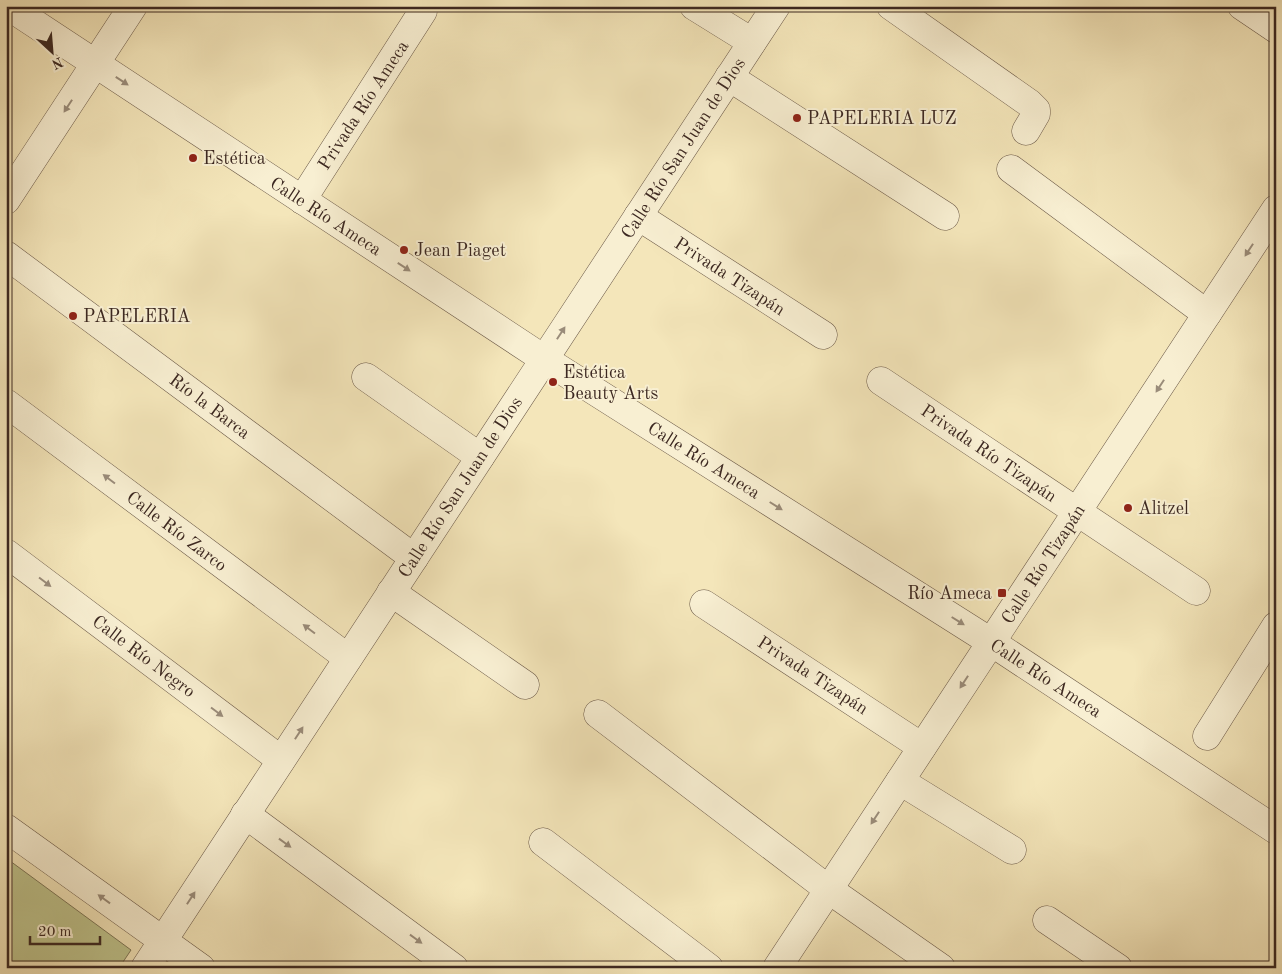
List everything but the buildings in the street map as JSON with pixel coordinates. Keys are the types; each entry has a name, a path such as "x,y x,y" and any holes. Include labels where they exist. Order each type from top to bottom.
{"street":[{"name":"Calle Río Ameca","path":"8,6 544,359 991,642 1276,830"},
{"path":"6,200 133,6"},
{"path":"694,6 752,42"},
{"name":"Calle Río San Juan de Dios","path":"144,968 776,6"},
{"path":"891,6 1029,103 1036,110 1036,114 1026,131"},
{"path":"1242,6 1276,29"},
{"name":"Privada Río Ameca","path":"302,200 423,11"},
{"path":"729,77 945,216"},
{"path":"1011,169 1207,314"},
{"name":"Calle Río Tizapán","path":"777,968 1276,209"},
{"name":"Privada Tizapán","path":"638,216 823,335"},
{"name":"Río la Barca","path":"6,255 414,558"},
{"path":"366,377 480,456"},
{"name":"Privada Río Tizapán","path":"881,381 1196,591"},
{"name":"Calle Río Zarco","path":"6,403 348,658"},
{"name":"Calle Río Negro","path":"6,553 281,760"},
{"path":"391,592 525,686"},
{"name":"Privada Tizapán","path":"704,604 922,747"},
{"path":"1207,736 1276,626"},
{"path":"598,714 828,889 941,968"},
{"path":"900,781 1012,850"},
{"path":"245,814 454,968"},
{"path":"6,828 201,968"},
{"path":"543,842 710,968"},
{"path":"1047,920 1118,968"}],"green space":[{"path":"6,858 131,950 119,968 6,968"}],"place":[{"name":"PAPELERIA LUZ","path":"797,118"},
{"name":"Estética","path":"193,158"},
{"name":"Jean Piaget","path":"404,250"},
{"name":"PAPELERIA","path":"73,316"},
{"name":"Estética Beauty Arts","path":"553,382"},
{"name":"Alitzel","path":"1128,508"},
{"name":"Río Ameca","path":"1002,593"}]}
